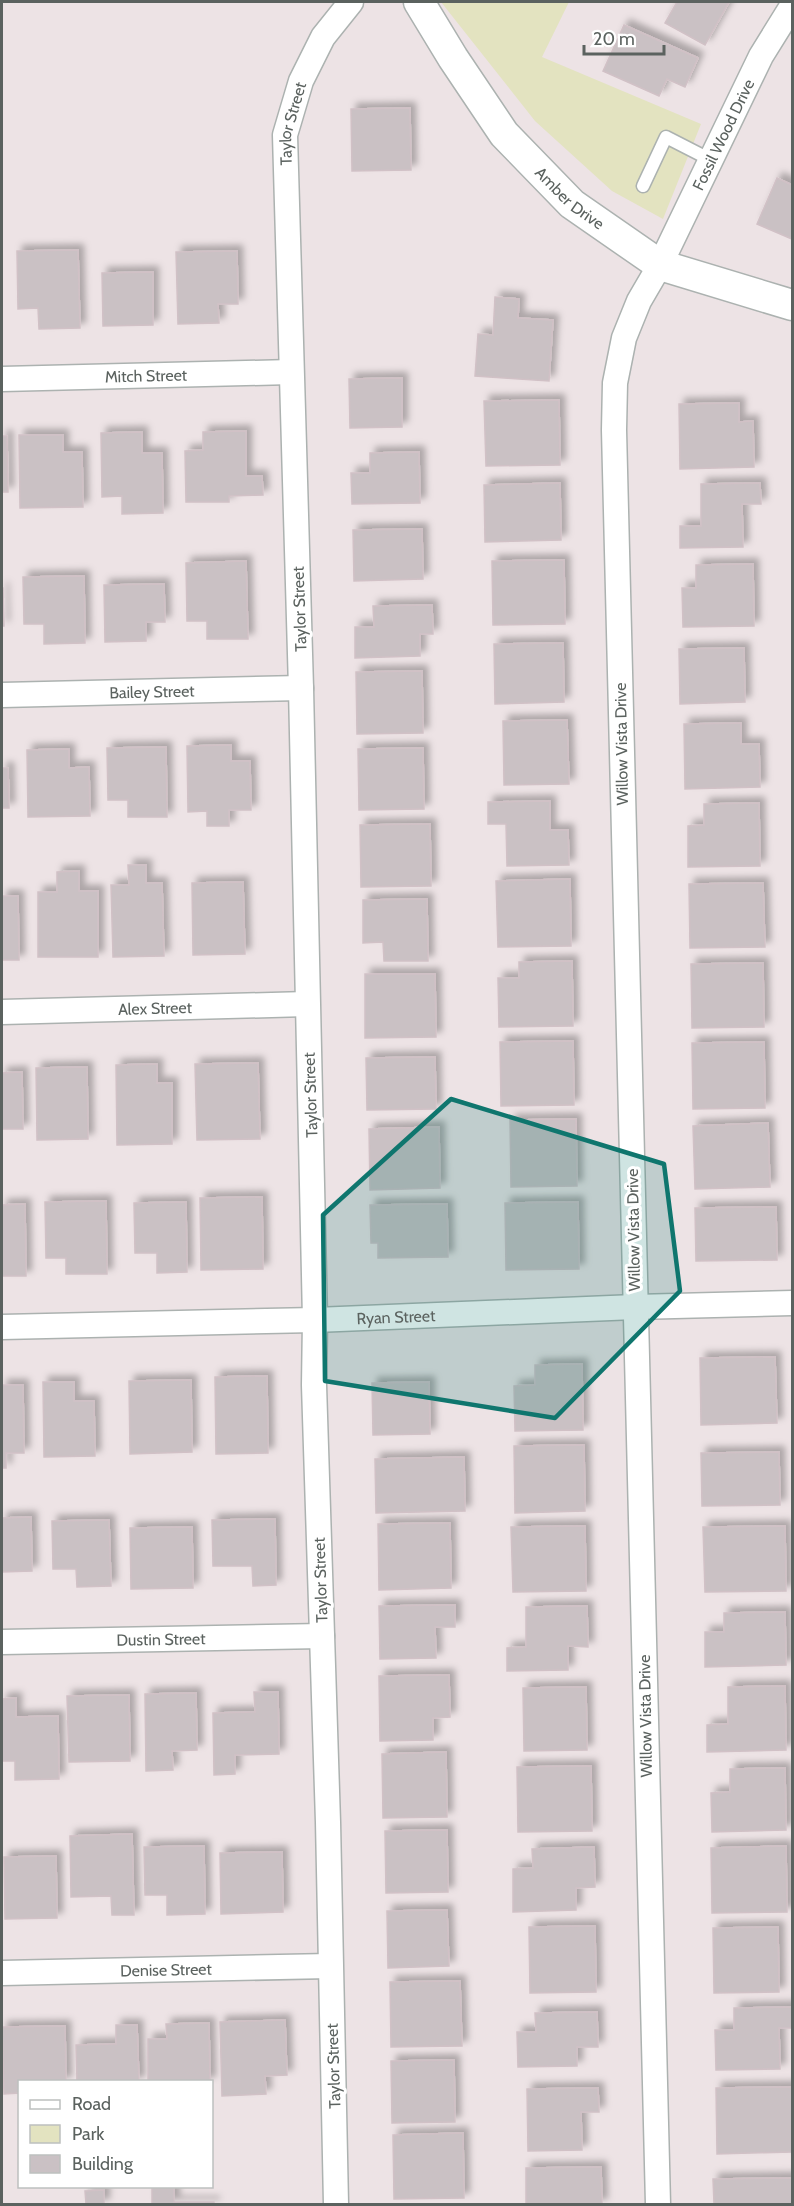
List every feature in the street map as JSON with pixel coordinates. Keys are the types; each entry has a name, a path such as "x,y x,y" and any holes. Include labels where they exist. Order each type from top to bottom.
{"street":[{"name":"Taylor Street","path":"336,2205 314,1385 315,1320 302,688 285,135 301,81 323,37 351,2"},
{"name":"Amber Drive","path":"419,2 504,134 572,204 660,265 792,304"},
{"name":"Fossil Wood Drive","path":"660,265 761,56 792,6"},
{"name":"Willow Vista Drive","path":"658,2205 614,430 615,383 624,338 639,301 660,265"},
{"name":"Mitch Street","path":"2,379 291,372"},
{"name":"Bailey Street","path":"2,695 302,688"},
{"name":"Alex Street","path":"2,1012 307,1004"},
{"name":"Ryan Street","path":"2,1327 315,1320 792,1303"},
{"name":"Dustin Street","path":"2,1642 322,1636"},
{"name":"Denise Street","path":"2,1973 330,1966"}],"lane":[{"path":"643,186 666,137 711,160"}],"highlighted area":[{"path":"451,1099 664,1164 680,1291 555,1418 325,1381 323,1215"}],"green space":[{"path":"441,2 569,2 542,57 701,124 663,219 612,191 535,121"}],"building":[{"path":"677,2 729,2 705,45 665,23"},
{"path":"624,25 698,58 685,87 667,79 659,96 603,71"},
{"path":"410,108 411,170 352,171 351,109"},
{"path":"777,178 792,185 792,239 757,224"},
{"path":"78,250 80,328 39,329 38,308 18,309 17,251"},
{"path":"237,251 238,304 218,304 219,323 178,324 176,252"},
{"path":"153,272 153,325 103,326 102,273"},
{"path":"495,297 519,299 518,318 553,320 549,381 475,376 478,334 493,335"},
{"path":"402,378 402,427 350,428 349,379"},
{"path":"559,400 560,465 486,466 484,401"},
{"path":"739,403 739,422 753,421 754,467 680,469 679,404"},
{"path":"246,431 246,476 262,476 263,495 229,496 229,502 186,502 185,451 203,450 203,432"},
{"path":"142,432 142,453 162,453 163,513 122,514 122,496 102,497 101,433"},
{"path":"19,435 63,435 63,452 82,452 83,507 20,508"},
{"path":"2,436 7,436 8,492 2,492"},
{"path":"419,452 420,503 352,504 351,473 370,473 370,453"},
{"path":"560,483 561,540 485,542 484,485"},
{"path":"760,483 761,504 742,504 743,547 680,548 680,526 701,526 701,484"},
{"path":"422,529 423,579 354,581 353,530"},
{"path":"564,560 565,624 493,625 492,561"},
{"path":"246,561 248,639 207,639 207,621 187,621 186,563"},
{"path":"753,564 754,626 683,627 682,588 696,588 696,565"},
{"path":"84,576 85,643 44,644 44,624 24,624 23,577"},
{"path":"164,584 165,622 146,622 146,641 105,642 104,585"},
{"path":"3,588 4,626 2,626"},
{"path":"432,605 433,634 420,634 420,656 355,658 355,627 374,627 373,606"},
{"path":"563,643 564,702 495,704 494,644"},
{"path":"744,648 745,702 680,704 679,649"},
{"path":"422,671 423,733 357,734 356,672"},
{"path":"567,720 569,784 504,785 503,721"},
{"path":"741,723 741,744 759,744 760,787 685,789 684,724"},
{"path":"231,745 231,761 250,761 251,810 229,810 229,826 207,826 207,811 188,812 187,746"},
{"path":"166,747 167,817 128,817 128,800 108,800 107,748"},
{"path":"423,748 424,809 359,810 358,749"},
{"path":"69,749 69,768 89,767 90,816 28,817 27,750"},
{"path":"2,768 8,768 9,808 2,808"},
{"path":"550,801 550,830 568,830 569,865 507,866 506,824 488,824 488,802"},
{"path":"759,803 760,866 688,867 688,826 704,825 704,804"},
{"path":"430,824 431,886 361,887 360,825"},
{"path":"128,865 146,865 146,883 162,883 164,956 113,957 111,885 129,885"},
{"path":"79,871 79,891 98,891 98,957 38,957 38,892 57,892 57,872"},
{"path":"570,879 571,946 498,947 496,881"},
{"path":"243,882 245,954 193,955 192,883"},
{"path":"763,883 765,947 690,948 689,884"},
{"path":"2,896 18,896 19,960 2,960"},
{"path":"427,899 428,961 384,961 383,942 363,943 363,900"},
{"path":"572,961 573,1026 499,1027 498,978 519,978 519,962"},
{"path":"763,963 764,1027 692,1028 691,964"},
{"path":"365,974 435,974 436,1037 365,1038"},
{"path":"573,1041 574,1105 501,1106 500,1042"},
{"path":"764,1042 765,1108 693,1109 692,1043"},
{"path":"435,1057 436,1109 367,1110 366,1058"},
{"path":"258,1063 260,1139 197,1140 195,1064"},
{"path":"157,1064 157,1083 172,1083 172,1144 117,1145 116,1065"},
{"path":"87,1067 88,1139 37,1140 36,1068"},
{"path":"22,1072 23,1129 2,1129 2,1073"},
{"path":"576,1119 577,1186 511,1187 510,1120"},
{"path":"768,1123 770,1187 695,1189 693,1126"},
{"path":"439,1127 440,1188 370,1190 369,1129"},
{"path":"262,1197 263,1269 201,1270 200,1198"},
{"path":"106,1201 107,1274 66,1274 66,1258 46,1258 45,1202"},
{"path":"186,1202 187,1272 157,1273 157,1253 135,1253 134,1203"},
{"path":"578,1202 579,1269 506,1270 505,1203"},
{"path":"25,1204 26,1276 2,1276 2,1205"},
{"path":"447,1204 448,1257 378,1258 378,1243 371,1243 370,1205"},
{"path":"776,1207 777,1260 696,1261 695,1208"},
{"path":"775,1357 777,1423 701,1425 700,1358"},
{"path":"582,1364 583,1430 515,1431 514,1386 535,1385 535,1365"},
{"path":"267,1376 268,1453 216,1454 215,1377"},
{"path":"191,1380 192,1452 130,1454 129,1381"},
{"path":"43,1382 74,1382 74,1401 94,1401 95,1456 44,1457"},
{"path":"429,1382 430,1434 373,1435 372,1383"},
{"path":"2,1385 23,1385 24,1453 6,1453 6,1468 2,1468"},
{"path":"584,1445 585,1511 515,1513 514,1446"},
{"path":"779,1452 780,1505 702,1506 701,1453"},
{"path":"464,1457 465,1511 376,1513 375,1459"},
{"path":"31,1517 32,1571 2,1572 2,1518"},
{"path":"275,1519 276,1585 253,1586 252,1566 213,1566 212,1520"},
{"path":"109,1520 111,1586 77,1587 76,1569 53,1569 52,1521"},
{"path":"450,1523 451,1588 379,1590 378,1524"},
{"path":"585,1526 586,1591 513,1592 511,1527"},
{"path":"785,1526 786,1591 705,1592 703,1527"},
{"path":"192,1527 193,1588 131,1589 130,1528"},
{"path":"455,1605 455,1627 435,1627 436,1658 380,1659 379,1606"},
{"path":"587,1606 588,1647 568,1646 568,1670 507,1671 507,1648 526,1647 526,1607"},
{"path":"785,1612 786,1665 705,1667 705,1632 724,1632 724,1613"},
{"path":"449,1675 450,1717 433,1718 433,1740 380,1741 379,1676"},
{"path":"785,1686 786,1750 707,1752 707,1725 728,1724 728,1687"},
{"path":"586,1687 587,1750 524,1751 523,1688"},
{"path":"254,1692 278,1692 279,1754 235,1755 235,1774 214,1775 213,1713 255,1712"},
{"path":"196,1693 197,1750 172,1751 173,1770 146,1771 145,1694"},
{"path":"129,1695 130,1761 69,1762 67,1696"},
{"path":"16,1698 16,1717 58,1716 59,1779 15,1780 15,1761 2,1761 2,1699"},
{"path":"446,1752 447,1817 383,1818 382,1754"},
{"path":"591,1766 592,1831 518,1832 517,1767"},
{"path":"785,1768 786,1830 712,1832 711,1793 730,1792 730,1769"},
{"path":"447,1830 448,1892 386,1893 385,1831"},
{"path":"132,1834 134,1915 112,1915 111,1896 71,1897 70,1836"},
{"path":"204,1846 205,1914 167,1915 167,1895 145,1895 144,1847"},
{"path":"786,1846 787,1912 712,1913 711,1848"},
{"path":"594,1847 595,1887 576,1888 576,1910 513,1912 513,1869 533,1868 532,1849"},
{"path":"282,1852 283,1912 221,1914 220,1853"},
{"path":"56,1856 57,1918 5,1919 4,1857"},
{"path":"447,1910 449,1966 388,1968 387,1911"},
{"path":"595,1926 596,1992 530,1993 529,1927"},
{"path":"778,1927 779,1992 714,1993 713,1928"},
{"path":"460,1981 462,2046 391,2047 390,1982"},
{"path":"792,2007 792,2028 779,2028 780,2069 716,2070 715,2030 734,2030 734,2008"},
{"path":"597,2012 598,2047 577,2047 577,2066 518,2067 517,2032 536,2032 535,2013"},
{"path":"285,2020 287,2075 265,2076 266,2094 222,2096 220,2022"},
{"path":"209,2023 210,2080 148,2080 148,2039 167,2039 166,2024"},
{"path":"116,2025 137,2025 139,2080 77,2080 76,2045 116,2044"},
{"path":"65,2026 66,2080 18,2080 18,2093 4,2094 2,2027"},
{"path":"454,2060 455,2122 392,2123 391,2061"},
{"path":"792,2087 792,2152 717,2154 716,2088"},
{"path":"598,2088 599,2112 581,2112 582,2150 528,2151 527,2089"},
{"path":"463,2133 464,2198 394,2199 393,2135"},
{"path":"601,2167 602,2204 526,2204 526,2168"},
{"path":"792,2178 792,2204 714,2204 713,2179"},
{"path":"152,2188 174,2188 174,2202 214,2202 214,2204 152,2204"},
{"path":"104,2190 104,2204 86,2204 85,2191"}]}
